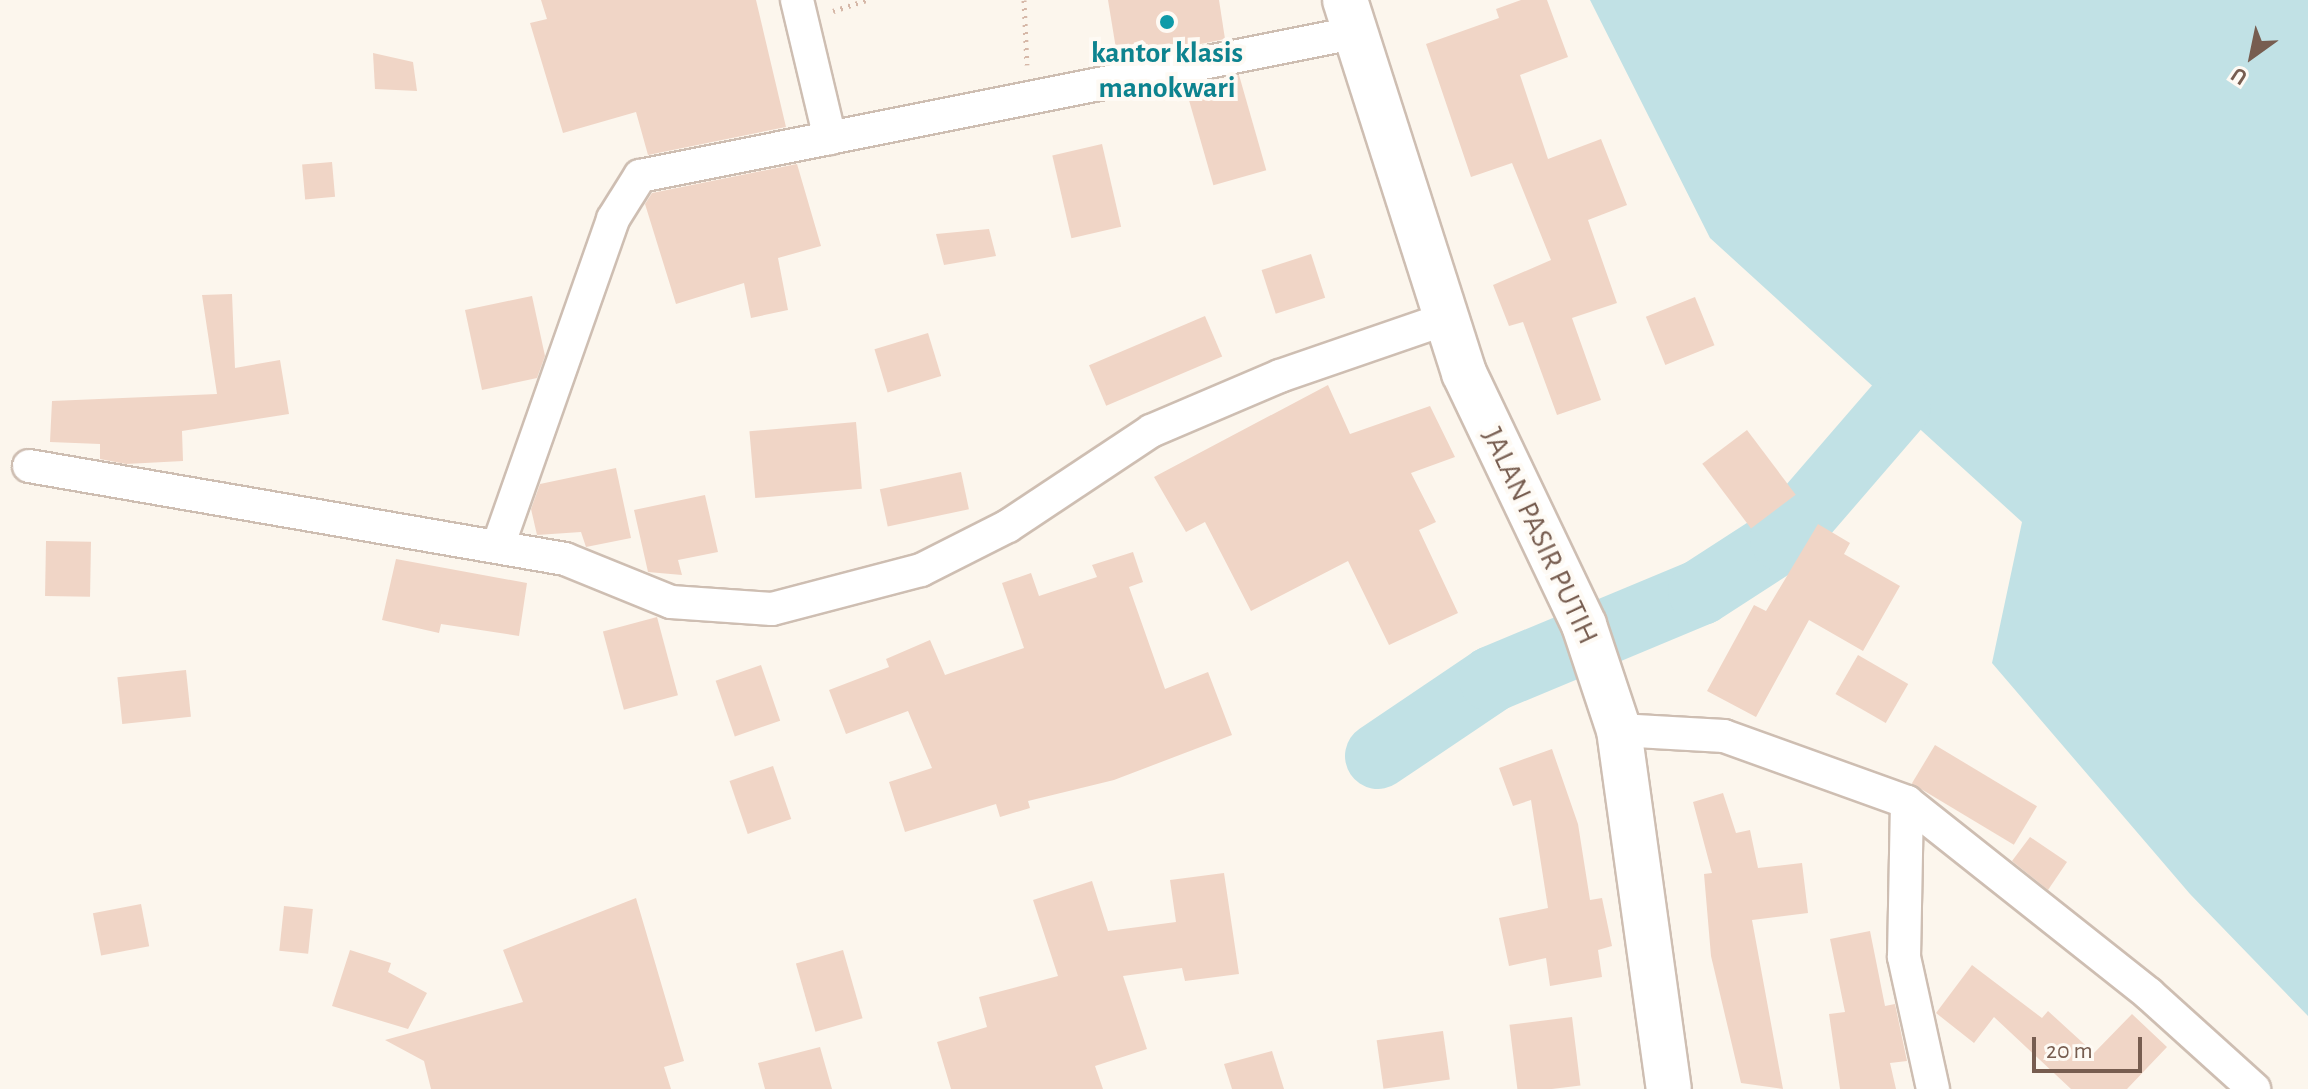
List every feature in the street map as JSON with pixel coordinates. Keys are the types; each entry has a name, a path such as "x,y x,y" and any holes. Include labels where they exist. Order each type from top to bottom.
{"main road":[{"name":"JALAN PASIR PUTIH","path":"1349,17 1464,373 1589,639 1619,730 1669,1089"}],"street":[{"path":"797,0 830,138"},
{"path":"498,546 629,188 654,170 1029,102 1349,17"},
{"path":"29,466 565,559 671,602 772,609 921,570 1008,526 1151,431 1280,376 1446,319"},
{"path":"1619,730 1724,736 1907,802 2149,994 2254,1089"},
{"path":"1907,802 1904,957 1933,1089"}],"path":[{"path":"1024,0 1029,102"}],"water":[{"path":"1590,0 2308,0 2308,1016 2190,894 1992,663 2022,522 1710,238"}],"building":[{"path":"541,0 756,0 786,127 648,155 636,112 563,133 530,23 547,19"},
{"name":"kantor klasis manokwari","path":"1108,0 1219,0 1225,39 1118,61"},
{"path":"1521,0 1547,0 1568,57 1520,75 1548,159 1601,139 1627,205 1588,220 1617,303 1572,318 1601,400 1557,415 1523,322 1509,326 1493,285 1551,260 1512,163 1471,177 1426,44 1499,18 1496,9"},
{"path":"373,53 413,62 417,91 375,89"},
{"path":"1239,75 1266,170 1213,185 1186,90"},
{"path":"1102,144 1121,227 1071,238 1052,155"},
{"path":"332,162 335,197 305,199 302,165"},
{"path":"797,164 821,246 778,258 788,310 751,318 744,283 676,304 645,204 652,193"},
{"path":"989,229 996,256 944,265 936,234"},
{"path":"1311,254 1325,298 1276,314 1262,270"},
{"path":"232,294 235,368 280,360 289,414 182,431 183,461 126,464 100,459 100,444 50,442 52,401 217,394 202,295"},
{"path":"532,296 545,356 537,378 482,390 465,310"},
{"path":"1695,297 1714,345 1665,365 1646,317"},
{"path":"1205,316 1222,357 1106,406 1089,365"},
{"path":"928,333 941,376 888,392 874,349"},
{"path":"1328,385 1350,434 1430,406 1455,457 1411,473 1436,522 1419,530 1458,613 1389,645 1348,561 1251,611 1205,522 1186,532 1154,477"},
{"path":"856,422 862,489 755,498 749,431"},
{"path":"1747,430 1796,495 1751,528 1702,464"},
{"path":"616,468 631,538 586,547 581,532 537,535 531,509 540,484"},
{"path":"961,472 969,509 888,526 880,489"},
{"path":"705,495 718,552 678,560 682,575 648,572 634,510"},
{"path":"1818,524 1850,543 1844,554 1900,586 1863,651 1809,620 1756,717 1707,691 1754,605 1766,611"},
{"path":"46,541 91,542 90,597 45,596"},
{"path":"1133,552 1143,582 1129,587 1165,689 1208,672 1232,735 1114,780 1028,801 1030,808 1000,817 996,804 905,832 889,782 932,768 908,711 846,734 829,690 889,667 886,659 930,640 945,675 1024,648 1002,583 1031,573 1039,596 1097,577 1092,565"},
{"path":"396,559 527,583 519,636 441,624 439,633 382,620"},
{"path":"657,617 678,695 624,710 603,631"},
{"path":"1858,655 1908,684 1886,723 1836,694"},
{"path":"761,665 780,721 735,736 716,681"},
{"path":"186,670 191,717 122,724 117,677"},
{"path":"1935,745 2037,806 2014,845 1912,784"},
{"path":"1552,749 1578,824 1590,900 1602,898 1612,946 1598,950 1602,977 1550,986 1546,958 1509,966 1499,918 1548,908 1531,800 1513,806 1499,768"},
{"path":"773,766 791,819 748,834 730,781"},
{"path":"1723,793 1736,833 1750,830 1758,868 1802,863 1808,913 1752,920 1783,1089 1741,1083 1711,956 1704,874 1712,873 1693,802"},
{"path":"2030,837 2067,862 2048,890 2012,861"},
{"path":"1224,873 1239,974 1185,981 1182,968 1123,976 1147,1049 1095,1066 1103,1089 951,1089 937,1042 987,1027 979,997 1058,976 1033,900 1092,881 1108,931 1176,922 1170,880"},
{"path":"636,898 684,1061 664,1067 671,1089 431,1089 424,1061 385,1040 523,1002 503,950"},
{"path":"141,904 149,946 101,956 93,913"},
{"path":"284,906 313,909 308,954 279,951"},
{"path":"1870,931 1885,1006 1895,1004 1907,1061 1890,1063 1896,1089 1840,1089 1829,1014 1845,1012 1830,939"},
{"path":"350,950 391,963 388,972 427,993 408,1029 332,1006"},
{"path":"843,950 863,1018 815,1032 796,964"},
{"path":"1972,965 2042,1018 2048,1011 2094,1053 2132,1014 2167,1047 2127,1089 2071,1089 1994,1017 1974,1043 1936,1013"},
{"path":"1572,1017 1580,1085 1517,1089 1509,1025"},
{"path":"1443,1031 1450,1080 1383,1089 1377,1040"},
{"path":"820,1047 832,1089 765,1089 758,1063"},
{"path":"1272,1051 1284,1089 1232,1089 1224,1064"}],"waterway":[{"path":"1378,756 1492,679 1701,592 1783,539 1898,406"}],"place":[{"name":"kantor klasis manokwari","path":"1167,22"}]}
